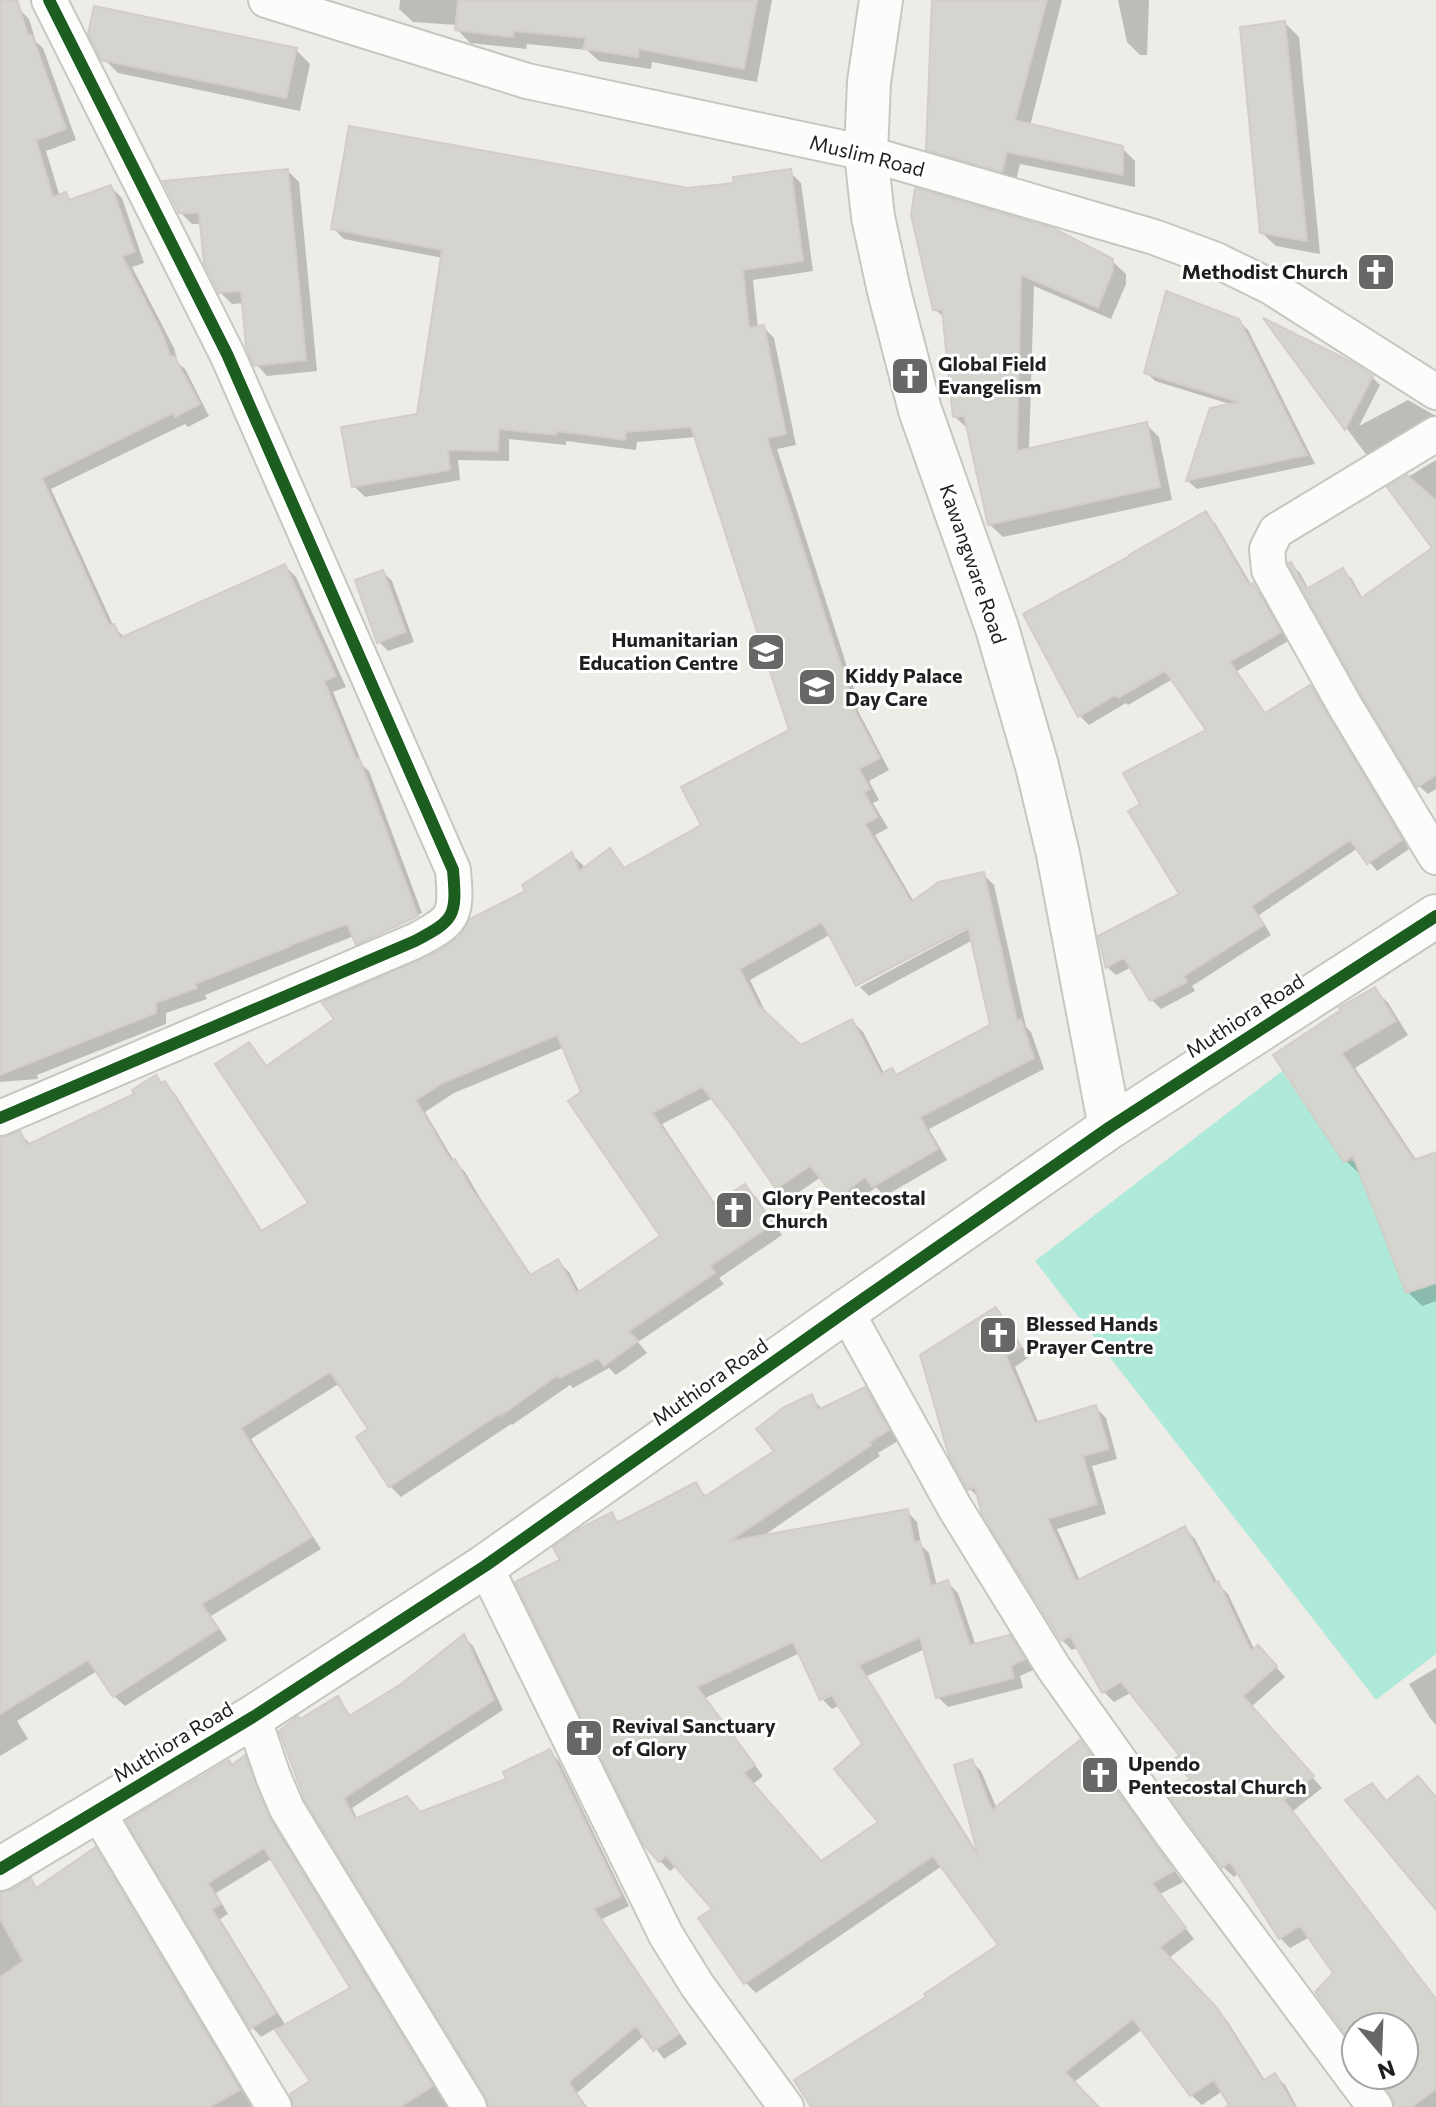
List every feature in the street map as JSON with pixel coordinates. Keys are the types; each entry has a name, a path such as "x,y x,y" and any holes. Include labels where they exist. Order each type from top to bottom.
{"street":[{"path":"0,1118 415,941 441,927 451,916 456,901 453,870 227,354 49,0"},
{"name":"Muslim Road","path":"266,0 527,81 866,153 1154,237 1216,260 1271,287 1436,392"},
{"name":"Kawangware Road","path":"881,0 869,82 866,153 873,217 920,410 997,628 1037,766 1058,854 1110,1127"},
{"path":"1436,434 1276,531 1267,549 1269,570 1345,706 1436,857"},
{"name":"Muthiora Road","path":"0,1869 253,1717 485,1566 1110,1127 1436,916"},
{"path":"846,1311 955,1508 1053,1667 1171,1833 1375,2107"},
{"path":"485,1566 666,1935 697,1985 786,2107"},
{"path":"253,1717 287,1809 469,2107"},
{"path":"97,1811 274,2107"}],"green space":[{"path":"1282,1071 1344,1162 1354,1161 1436,1267 1436,1654 1376,1700 1035,1261"}],"building":[{"path":"0,0 17,0 66,129 36,140 53,197 66,192 69,200 111,185 135,252 122,256 163,335 170,356 174,356 200,404 175,417 173,413 42,478 109,625 114,624 120,638 285,564 336,676 324,681 356,759 359,758 418,916 356,945 347,924 288,946 195,984 197,988 156,1003 156,1013 0,1075"},
{"path":"458,0 757,0 744,69 639,49 638,57 583,49 586,38 514,31 513,37 455,30"},
{"path":"932,0 1047,0 1015,120 1123,146 1123,175 1007,152 1002,172 926,150"},
{"path":"94,6 297,48 286,98 101,60 88,34"},
{"path":"1285,21 1307,241 1260,233 1240,27"},
{"path":"349,126 688,188 734,183 733,177 791,169 803,261 743,270 749,328 764,325 786,434 767,438 851,696 848,698 880,758 859,769 870,789 864,792 878,817 865,824 911,902 939,882 984,872 1017,1021 1021,1019 1034,1058 920,1117 938,1149 872,1187 865,1177 837,1199 810,1166 776,1189 702,1087 652,1113 714,1204 745,1184 773,1224 710,1266 715,1273 629,1331 638,1341 604,1366 598,1358 560,1378 558,1375 389,1487 356,1437 368,1429 330,1372 241,1428 312,1537 202,1604 218,1629 113,1697 88,1660 0,1714 0,1138 20,1131 27,1145 134,1094 132,1090 156,1075 161,1083 165,1081 261,1231 308,1203 215,1064 249,1042 266,1066 334,1019 322,1003 439,951 459,937 470,919 525,891 522,885 572,852 579,871 610,848 624,868 701,825 681,787 789,730 691,427 626,432 625,440 556,431 556,435 499,429 498,451 448,450 450,470 352,487 341,427 417,414 442,250 331,229","holes":["822,922 856,986 968,927 990,1025 896,1075 892,1068 881,1074 852,1019 801,1045 758,1005 740,969","557,1035 581,1092 568,1101 660,1236 577,1293 558,1259 530,1275 455,1159 451,1161 416,1100 443,1083"]},
{"path":"288,169 306,360 254,366 246,347 241,291 219,293 204,263 199,213 179,213 163,181"},
{"path":"915,188 1055,229 1113,259 1113,270 1098,308 1021,275 1017,451 1147,422 1160,487 988,525 964,416 953,417 942,310 933,310 911,215"},
{"path":"1166,291 1239,319 1307,455 1186,481 1210,408 1239,402 1144,373"},
{"path":"1263,318 1350,361 1373,376 1345,430"},
{"path":"1407,475 1436,500 1436,775 1417,787 1288,563 1291,562 1306,589 1343,568 1361,598 1432,548 1387,487"},
{"path":"1206,511 1249,585 1253,583 1281,632 1230,662 1265,713 1310,685 1402,840 1367,864 1350,840 1252,906 1264,925 1184,976 1187,982 1150,1001 1124,958 1106,968 1098,936 1179,894 1128,811 1140,804 1123,773 1206,730 1165,671 1078,717 1023,614"},
{"path":"383,570 406,632 377,643 355,580"},
{"path":"1375,987 1396,1021 1342,1053 1414,1160 1436,1152 1436,1283 1406,1293 1353,1156 1344,1162 1273,1055 1341,1010 1339,1008"},
{"path":"996,1307 1021,1347 1006,1356 1035,1423 1096,1405 1109,1449 1083,1456 1097,1504 1048,1519 1076,1581 1185,1526 1214,1583 1218,1581 1251,1651 1258,1645 1277,1666 1243,1696 1314,1776 1284,1800 1436,1999 1436,2089 1412,2107 1395,2107 1388,2091 1420,2091 1420,2011 1340,2011 1340,2026 1315,1992 1333,1973 1300,1926 1279,1939 1230,1862 1222,1868 1167,1793 1190,1779 1173,1760 1179,1755 1121,1682 1102,1693 1070,1636 1061,1641 982,1515 975,1487 968,1490 949,1456 920,1355"},
{"path":"865,1387 889,1430 730,1541 908,1509 914,1542 920,1541 931,1586 948,1580 970,1645 1010,1635 1025,1659 1011,1666 1014,1678 936,1698 920,1637 859,1665 979,1858 954,1765 972,1759 992,1810 1080,1740 1174,1871 1152,1883 1186,1928 1160,1947 1218,2009 1263,2081 1275,2073 1295,2107 1226,2107 1229,2105 1214,2080 1190,2096 1133,2019 1065,2072 1099,2107 811,2107 794,2080 926,1997 924,1994 998,1945 933,1856 744,1984 698,1918 712,1909 666,1856 659,1862 643,1844 515,1582 560,1560 553,1547 612,1512 617,1523 696,1482 704,1497 774,1451 756,1429 784,1407 812,1394 818,1410","holes":["793,1642 820,1700 831,1694 862,1744 834,1769 878,1822 821,1861 744,1773 755,1765 697,1687"]},
{"path":"464,1634 494,1700 344,1798 355,1819 407,1796 420,1812 506,1779 503,1772 550,1749 621,1896 594,1909 679,2034 653,2051 636,2026 569,2082 585,2107 489,2107 486,2097 305,1800 279,1731 298,1716 300,1719 338,1696 349,1716 401,1684"},
{"path":"245,1755 270,1819 433,2086 400,2107 294,2107 290,2094 310,2081 275,2030 350,1988 264,1848 208,1883 221,1904 212,1909 276,2013 250,2029 126,1821 229,1760 232,1765"},
{"path":"1418,1776 1436,1797 1436,1910 1345,1800 1372,1783 1386,1801"},
{"path":"96,1847 240,2090 209,2107 0,2107 0,1977 23,1961 0,1919 0,1893 12,1890 31,1878 36,1888"}],"cycle path":[{"path":"0,1118 415,941 446,921 454,898 453,870 227,354 49,0"},
{"path":"0,1869 253,1717 485,1566 1110,1127 1436,916"}],"place":[{"name":"Methodist Church","path":"1376,272"},
{"name":"Global Field Evangelism","path":"910,376"},
{"name":"Humanitarian Education Centre","path":"766,652"},
{"name":"Kiddy Palace Day Care","path":"817,687"},
{"name":"Glory Pentecostal Church","path":"734,1210"},
{"name":"Blessed Hands Prayer Centre","path":"998,1335"},
{"name":"Revival Sanctuary of Glory","path":"584,1738"},
{"name":"Upendo Pentecostal Church","path":"1100,1775"}]}
